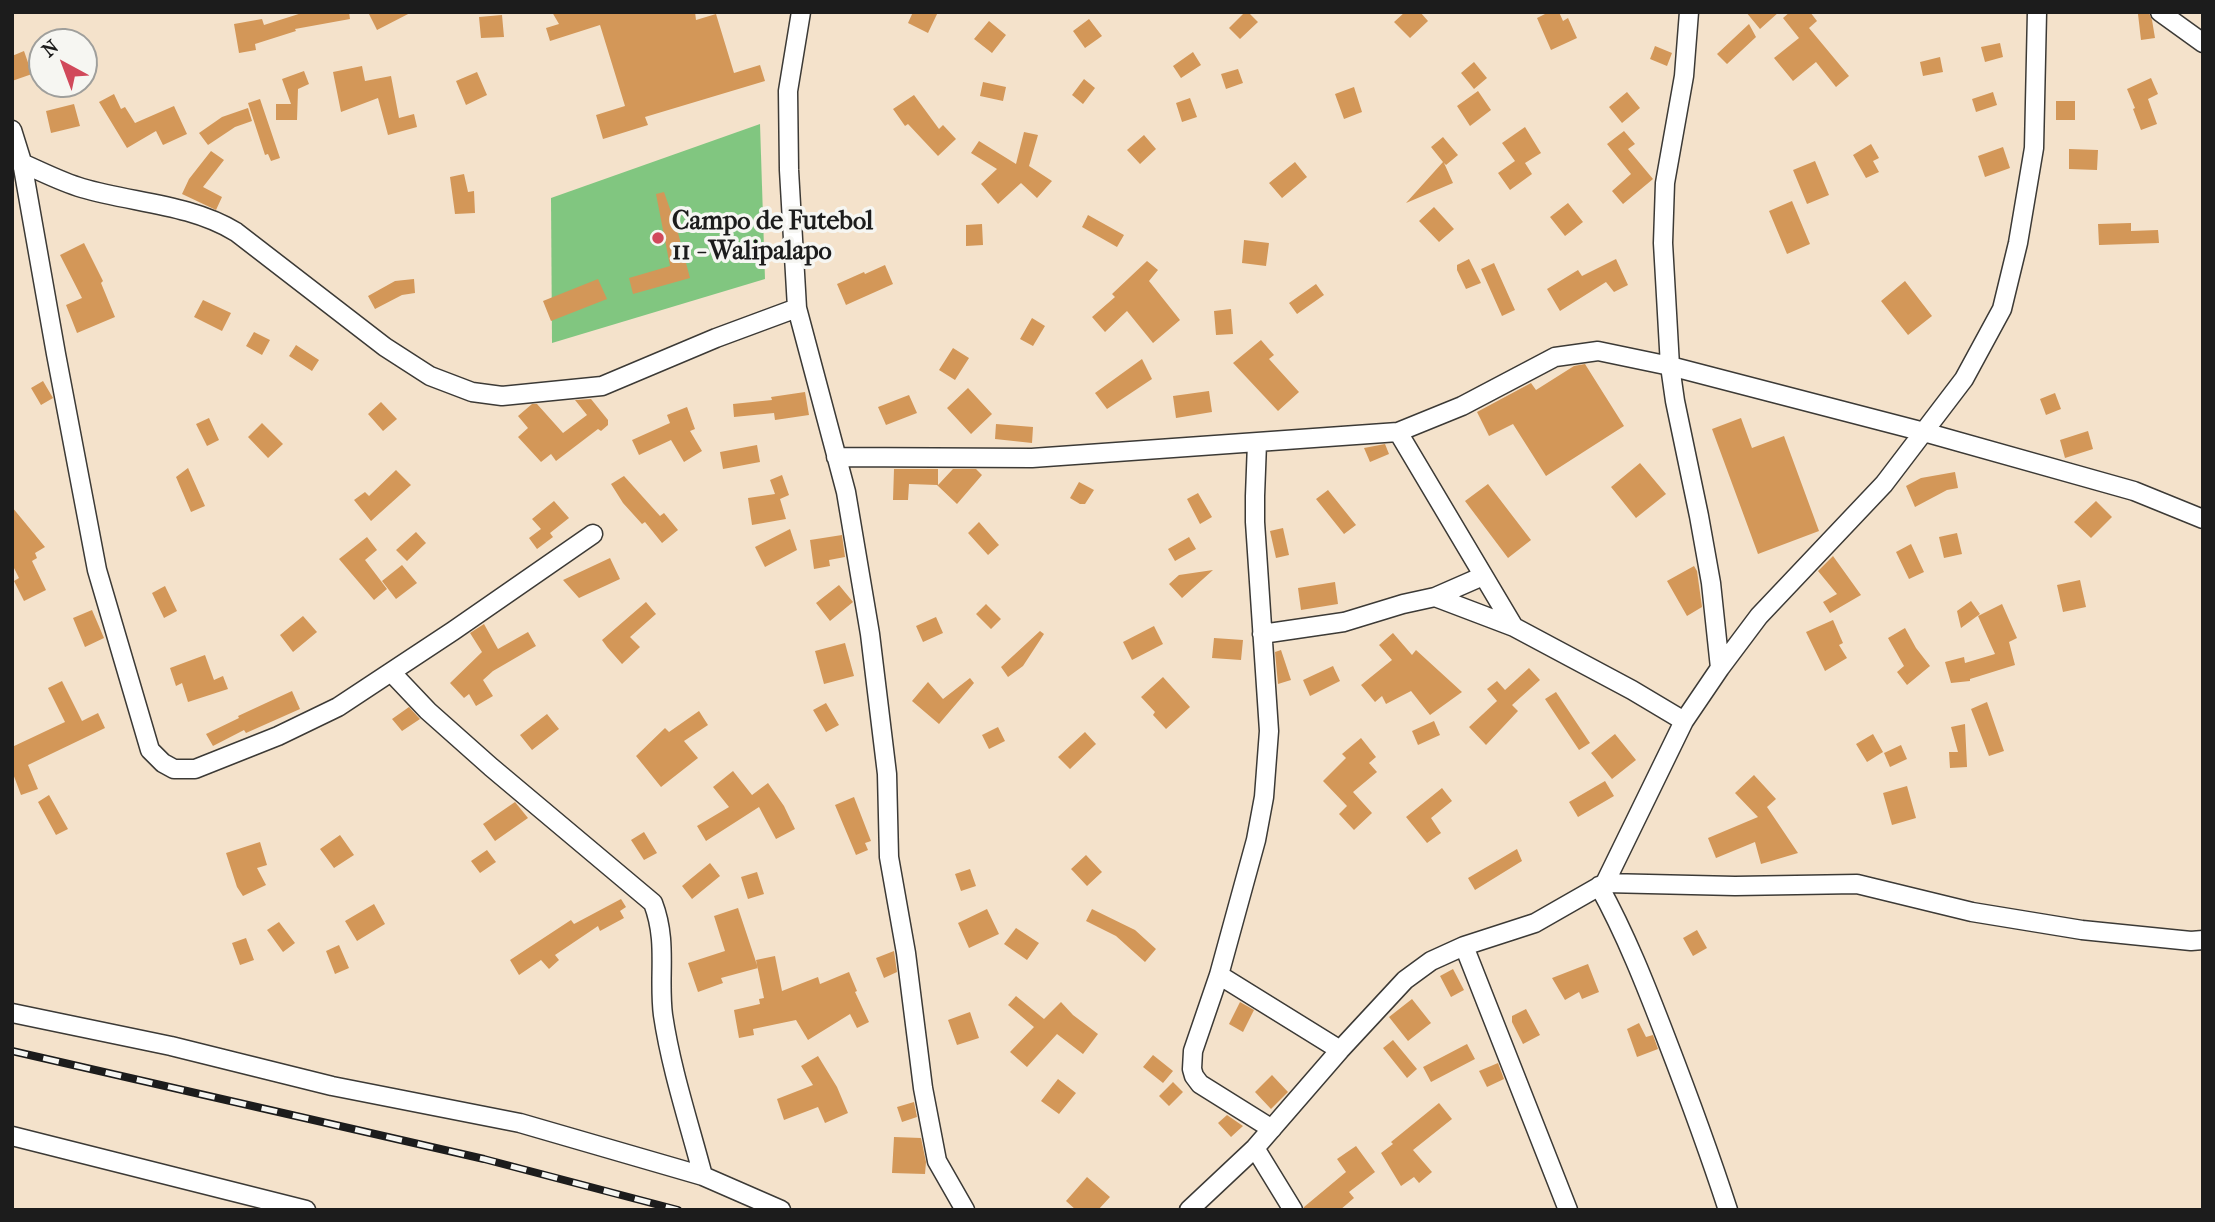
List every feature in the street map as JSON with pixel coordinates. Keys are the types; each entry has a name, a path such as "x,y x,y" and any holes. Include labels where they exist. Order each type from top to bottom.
{"street":[{"path":"801,12 788,91 789,170 797,308 846,492 870,634 887,774 890,857 906,953 923,1088 937,1161 965,1210"},
{"path":"1689,12 1684,76 1665,183 1663,243 1670,366 1711,583 1720,668"},
{"path":"1602,885 1684,721 1720,668 1759,616 1884,484 1964,379 2002,309 2018,243 2034,148 2038,12"},
{"path":"2160,12 2203,43"},
{"path":"12,130 97,570 150,750 163,763 174,769 195,769 278,736 338,707 593,534"},
{"path":"17,160 80,188 217,221 236,232 385,347 430,376 472,392 502,396 601,386 797,308"},
{"path":"836,457 1032,458 1398,432 1462,406 1555,356 1598,351 1670,366 1924,432 2134,491 2203,519"},
{"path":"1398,432 1514,627"},
{"path":"1258,443 1255,496 1269,731 1264,797 1256,840 1219,975 1193,1051 1192,1069 1200,1084 1272,1129"},
{"path":"1262,634 1344,622 1435,597 1483,576"},
{"path":"1435,597 1514,627 1684,721"},
{"path":"391,672 428,711 491,767 653,903 660,921 663,1012 671,1057 703,1176"},
{"path":"1189,1210 1255,1148 1340,1049 1405,980 1431,961 1464,946 1535,923 1602,885 1857,884 1899,892 1972,912 2082,930 2191,942 2203,940"},
{"path":"1602,885 1644,981 1705,1140 1728,1210"},
{"path":"1464,946 1568,1210"},
{"path":"1219,975 1340,1049"},
{"path":"12,1013 171,1046 332,1086 520,1123 703,1176 781,1210"},
{"path":"12,1136 306,1210"},
{"path":"1255,1148 1293,1210"}],"green space":[{"name":"Campo de Futebol 11 - Walipalapo","path":"760,124 765,279 552,343 551,198"}],"building":[{"path":"305,12 349,12 350,19 295,29 296,31 255,44 256,50 239,53 234,24 262,19 264,25"},
{"path":"368,12 412,12 377,30"},
{"path":"552,12 695,12 696,20 716,14 734,73 760,65 765,81 645,117 648,125 603,139 596,115 625,106 600,25 550,41 546,28 559,24"},
{"path":"913,12 938,12 928,33 908,23"},
{"path":"1245,12 1258,22 1240,39 1229,28"},
{"path":"1405,12 1420,12 1428,21 1410,38 1394,22"},
{"path":"1549,12 1559,12 1563,21 1568,18 1577,38 1551,50 1537,18"},
{"path":"1746,12 1779,12 1760,29"},
{"path":"1790,12 1810,12 1817,21 1809,28 1849,76 1836,87 1816,62 1793,81 1774,58 1799,38 1783,18"},
{"path":"2149,13 2155,38 2141,40 2138,14"},
{"path":"502,15 504,37 481,38 479,17"},
{"path":"1089,19 1102,36 1085,48 1073,31"},
{"path":"989,21 1006,35 992,53 974,39"},
{"path":"1749,24 1756,37 1727,64 1717,54"},
{"path":"2000,43 2003,57 1985,62 1981,47"},
{"path":"1655,46 1672,53 1667,66 1650,59"},
{"path":"24,51 28,75 12,81 12,56"},
{"path":"1193,52 1201,65 1181,78 1173,66"},
{"path":"1940,57 1943,72 1923,76 1920,62"},
{"path":"1474,62 1487,78 1474,89 1461,73"},
{"path":"362,66 365,81 391,76 399,118 414,114 417,127 388,135 378,98 341,112 333,72"},
{"path":"1238,69 1243,83 1226,89 1221,74"},
{"path":"304,71 309,84 298,89 297,120 276,120 276,104 291,104 282,79"},
{"path":"477,72 487,95 466,105 456,81"},
{"path":"2151,78 2158,94 2148,99 2157,124 2141,130 2127,89"},
{"path":"1084,79 1095,88 1083,104 1072,95"},
{"path":"983,82 1006,87 1003,101 980,96"},
{"path":"1354,87 1362,112 1344,119 1335,94"},
{"path":"1478,91 1491,110 1470,126 1457,106"},
{"path":"1627,92 1640,108 1622,123 1609,107"},
{"path":"1993,92 1997,105 1976,112 1972,99"},
{"path":"114,94 121,109 125,107 135,123 174,106 187,134 163,145 156,131 127,148 99,102"},
{"path":"914,95 939,129 943,125 956,139 938,156 908,124 905,126 893,109"},
{"path":"1190,98 1197,117 1182,122 1176,103"},
{"path":"260,99 280,158 271,161 268,154 265,155 248,103"},
{"path":"2056,101 2075,101 2075,120 2056,120"},
{"path":"74,104 80,126 51,133 46,111"},
{"path":"248,108 252,121 235,127 208,145 199,133 222,117"},
{"path":"1525,127 1541,153 1525,163 1532,174 1510,190 1498,173 1515,161 1502,143"},
{"path":"1624,131 1635,144 1628,149 1653,179 1623,204 1612,191 1631,174 1607,144"},
{"path":"1024,132 1038,135 1029,166 1052,181 1037,198 1021,183 998,204 981,184 997,169 971,153 979,141 1016,164"},
{"path":"1144,135 1156,149 1140,164 1127,150"},
{"path":"1443,137 1458,155 1446,165 1444,163 1453,183 1406,203 1443,162 1431,147"},
{"path":"1871,144 1879,158 1873,161 1879,172 1866,178 1853,155"},
{"path":"2003,147 2010,168 1985,177 1978,156"},
{"path":"2069,149 2098,150 2097,170 2069,169"},
{"path":"211,151 224,160 203,187 222,197 216,210 182,194 189,179"},
{"path":"1815,161 1829,195 1807,204 1793,170"},
{"path":"1295,162 1307,177 1282,198 1269,183"},
{"path":"464,174 468,192 474,191 475,213 455,214 450,177"},
{"path":"664,192 690,278 633,294 629,278 670,266 656,194"},
{"path":"1792,201 1810,244 1787,254 1769,211"},
{"path":"1568,203 1583,222 1565,236 1550,217"},
{"path":"1434,207 1454,229 1439,242 1419,221"},
{"path":"1088,215 1124,235 1117,247 1082,227"},
{"path":"2131,223 2131,231 2158,230 2159,243 2099,245 2098,224"},
{"path":"982,224 983,245 966,246 966,225"},
{"path":"1244,240 1269,243 1266,266 1242,263"},
{"path":"84,243 103,281 101,283 115,317 77,333 66,305 82,298 60,255"},
{"path":"1469,259 1481,283 1466,289 1457,265"},
{"path":"1616,259 1628,285 1614,292 1606,282 1560,311 1547,289 1578,270 1582,276"},
{"path":"1147,261 1158,270 1149,281 1180,320 1153,343 1127,311 1105,332 1092,317 1115,297 1112,294"},
{"path":"1494,263 1515,310 1502,316 1481,269"},
{"path":"885,265 893,284 846,305 837,284"},
{"path":"414,279 415,293 402,295 375,309 368,296 395,281"},
{"path":"598,279 607,299 551,321 543,301"},
{"path":"1905,281 1932,316 1908,335 1881,301"},
{"path":"1316,284 1324,295 1297,314 1289,303"},
{"path":"203,300 231,313 222,331 194,317"},
{"path":"1231,309 1233,334 1216,335 1214,311"},
{"path":"1032,318 1045,326 1033,346 1020,339"},
{"path":"254,332 270,340 262,355 246,346"},
{"path":"1261,340 1274,355 1269,359 1299,392 1278,411 1233,363"},
{"path":"296,345 319,360 312,371 289,356"},
{"path":"953,348 969,358 955,380 939,370"},
{"path":"1142,359 1152,379 1107,409 1095,393"},
{"path":"1585,364 1624,426 1546,476 1513,424 1489,436 1477,412 1531,383 1536,390 1574,366"},
{"path":"43,381 53,398 41,405 31,388"},
{"path":"968,388 992,414 971,434 947,408"},
{"path":"1209,391 1212,412 1176,418 1173,396"},
{"path":"805,392 809,415 775,420 774,413 734,417 733,404 772,400 771,397"},
{"path":"2055,393 2061,409 2046,415 2040,399"},
{"path":"909,395 917,413 886,425 878,407"},
{"path":"591,399 608,420 608,425 601,431 598,429 556,461 551,454 541,462 518,437 528,428 518,416 532,404 537,404 563,433 587,415 575,400"},
{"path":"381,402 397,419 383,431 368,414"},
{"path":"687,407 695,429 690,431 702,451 684,462 671,440 639,455 632,440 670,423 667,415"},
{"path":"209,418 219,440 207,446 196,424"},
{"path":"1741,418 1752,448 1784,436 1819,531 1758,554 1712,429"},
{"path":"262,423 283,444 268,458 248,437"},
{"path":"996,424 1033,427 1032,443 995,439"},
{"path":"2088,431 2093,449 2065,458 2060,440"},
{"path":"1385,444 1389,454 1370,462 1364,448"},
{"path":"757,445 760,462 723,469 720,452"},
{"path":"1640,463 1666,494 1636,518 1611,487"},
{"path":"188,468 205,506 191,512 176,477"},
{"path":"894,469 938,469 938,485 953,469 976,469 982,475 957,504 937,485 909,484 908,500 893,500"},
{"path":"396,470 411,485 371,521 354,500 365,492 369,496"},
{"path":"1955,472 1958,488 1947,490 1915,507 1906,486 1921,478"},
{"path":"782,475 789,495 780,499 786,519 752,525 748,498 775,494 770,480"},
{"path":"624,476 660,516 664,513 678,530 662,543 645,522 642,524 623,503 611,484"},
{"path":"1079,482 1094,490 1085,504 1070,498"},
{"path":"1488,484 1531,540 1508,558 1465,501"},
{"path":"1328,490 1356,525 1344,534 1316,499"},
{"path":"1198,493 1212,517 1200,524 1187,499"},
{"path":"554,501 569,518 550,533 553,537 537,549 529,538 541,529 532,519"},
{"path":"2096,501 2112,517 2091,538 2074,522"},
{"path":"12,507 45,547 35,553 37,558 32,561 46,590 24,601 14,581 19,578 12,564"},
{"path":"979,522 999,545 988,555 968,533"},
{"path":"1283,528 1289,555 1276,558 1270,531"},
{"path":"790,529 797,550 765,567 755,547"},
{"path":"416,532 426,543 407,561 396,550"},
{"path":"1957,533 1962,554 1944,558 1939,537"},
{"path":"842,535 845,557 829,560 830,566 814,569 810,540"},
{"path":"367,537 377,550 365,560 387,589 374,600 339,559"},
{"path":"1189,537 1196,549 1175,561 1168,549"},
{"path":"1911,544 1924,572 1909,579 1896,552"},
{"path":"1833,556 1861,595 1830,613 1823,602 1837,594 1818,571"},
{"path":"610,558 620,579 579,598 563,580"},
{"path":"402,565 417,583 396,599 382,581"},
{"path":"1694,566 1702,607 1687,616 1667,581"},
{"path":"1213,570 1182,598 1169,584 1179,575"},
{"path":"2080,580 2086,607 2063,612 2057,585"},
{"path":"1335,582 1338,604 1301,610 1298,588"},
{"path":"839,585 853,602 830,621 816,603"},
{"path":"165,586 177,611 164,618 152,593"},
{"path":"1971,601 1980,614 1961,628 1957,611"},
{"path":"646,602 656,614 630,637 640,647 622,664 602,640"},
{"path":"986,604 1001,619 991,629 976,614"},
{"path":"2002,604 2017,638 2009,642 2015,665 1970,681 1951,683 1945,662 1964,657 1965,663 1995,654 1978,616"},
{"path":"92,610 104,638 85,647 73,618"},
{"path":"303,616 317,632 293,652 280,635"},
{"path":"936,617 943,633 923,642 916,626"},
{"path":"1833,620 1843,643 1839,645 1847,658 1825,671 1806,632"},
{"path":"484,624 498,649 528,632 536,646 493,671 483,680 493,696 476,706 469,694 464,698 450,683 482,652 470,633"},
{"path":"1154,626 1163,644 1132,660 1123,642"},
{"path":"1905,628 1930,666 1907,685 1897,672 1904,666 1888,638"},
{"path":"1040,631 1044,634 1023,666 1008,677 1001,667"},
{"path":"1393,633 1412,655 1416,650 1462,692 1430,715 1411,691 1386,704 1382,696 1375,702 1361,685 1392,660 1379,645"},
{"path":"1214,638 1243,640 1241,660 1212,658"},
{"path":"845,643 854,676 824,684 815,651"},
{"path":"1281,650 1291,680 1278,684 1275,652"},
{"path":"205,655 214,680 223,676 228,689 188,702 182,683 176,686 170,668"},
{"path":"1333,666 1340,681 1310,696 1303,680"},
{"path":"1529,668 1540,680 1512,705 1518,711 1486,745 1469,727 1497,701 1487,689 1497,681 1505,690"},
{"path":"1163,677 1190,707 1166,729 1141,697"},
{"path":"970,678 974,683 939,724 912,701 928,682 943,699"},
{"path":"62,681 82,721 98,713 105,728 28,765 38,789 21,795 12,771 12,747 65,722 48,688"},
{"path":"292,691 300,709 246,733 244,730 213,746 206,734"},
{"path":"1556,692 1590,743 1579,750 1545,699"},
{"path":"1987,702 2004,751 1989,756 1971,709"},
{"path":"826,703 839,725 826,732 813,710"},
{"path":"409,707 420,719 402,731 392,719"},
{"path":"699,711 708,725 684,741 698,758 661,787 636,756 665,728 669,732"},
{"path":"547,714 559,729 532,750 520,735"},
{"path":"1434,721 1440,735 1418,745 1412,731"},
{"path":"1965,724 1967,767 1950,768 1949,752 1958,752 1951,727"},
{"path":"998,727 1005,741 989,749 982,735"},
{"path":"1085,732 1096,744 1070,769 1058,757"},
{"path":"1615,734 1636,760 1612,779 1591,753"},
{"path":"1873,734 1883,752 1867,762 1856,744"},
{"path":"1361,738 1376,757 1369,763 1377,772 1353,792 1372,813 1354,830 1339,814 1347,806 1323,781 1346,758 1342,754"},
{"path":"1901,745 1907,759 1890,767 1884,753"},
{"path":"733,771 752,795 768,783 784,806 795,829 776,839 759,807 706,841 697,826 729,807 713,787"},
{"path":"1754,775 1776,799 1767,807 1798,853 1761,864 1755,842 1716,858 1708,838 1758,817 1735,793"},
{"path":"1605,781 1614,796 1578,817 1569,802"},
{"path":"1907,786 1916,818 1892,825 1883,793"},
{"path":"1442,788 1452,801 1431,818 1441,833 1427,843 1406,817"},
{"path":"49,795 68,829 56,835 38,802"},
{"path":"854,797 871,841 865,843 868,850 856,855 835,805"},
{"path":"515,802 528,818 495,841 483,824"},
{"path":"644,832 657,853 644,860 631,840"},
{"path":"340,835 354,855 334,868 320,849"},
{"path":"260,842 267,865 257,868 266,885 243,896 237,887 226,853"},
{"path":"1517,849 1522,861 1475,890 1468,878"},
{"path":"487,850 496,862 480,873 471,861"},
{"path":"1086,855 1102,872 1087,886 1071,869"},
{"path":"710,863 720,876 692,899 682,886"},
{"path":"970,869 976,886 961,891 955,874"},
{"path":"757,872 764,894 748,899 741,877"},
{"path":"621,899 626,907 620,911 624,918 600,931 598,926 555,955 559,960 549,969 541,960 519,975 510,960 571,920 574,924"},
{"path":"374,904 385,924 357,941 345,921"},
{"path":"738,908 758,968 721,978 723,983 698,992 688,963 725,951 714,916"},
{"path":"987,909 999,934 969,948 958,923"},
{"path":"1092,909 1135,930 1156,949 1145,962 1116,936 1086,921"},
{"path":"279,922 295,943 283,952 267,930"},
{"path":"1016,928 1039,943 1027,960 1004,944"},
{"path":"1697,930 1707,948 1693,956 1683,938"},
{"path":"246,938 254,960 240,965 232,943"},
{"path":"339,945 349,968 335,974 326,951"},
{"path":"894,951 897,972 884,978 876,958"},
{"path":"775,956 782,991 818,977 820,984 849,972 869,1022 857,1028 850,1014 808,1040 796,1020 753,1029 754,1035 739,1038 734,1010 760,1004 759,999 764,998 756,960"},
{"path":"1588,964 1599,992 1582,999 1579,992 1565,1000 1552,978"},
{"path":"1453,969 1464,990 1451,997 1440,976"},
{"path":"1016,996 1044,1019 1061,1002 1098,1034 1083,1054 1057,1034 1027,1067 1010,1052 1034,1027 1008,1005"},
{"path":"1412,999 1431,1023 1408,1041 1389,1017"},
{"path":"1240,1002 1254,1010 1243,1032 1229,1024"},
{"path":"1526,1009 1540,1035 1523,1044 1512,1022 1512,1016"},
{"path":"970,1012 979,1038 957,1045 948,1020"},
{"path":"1639,1023 1646,1037 1653,1035 1658,1049 1637,1057 1627,1029"},
{"path":"1393,1040 1417,1069 1407,1078 1383,1048"},
{"path":"1467,1044 1475,1059 1431,1082 1423,1067"},
{"path":"1153,1055 1173,1071 1163,1083 1143,1067"},
{"path":"818,1056 837,1087 848,1113 825,1123 818,1107 784,1120 777,1099 813,1085 801,1066"},
{"path":"1498,1063 1504,1079 1487,1087 1479,1071"},
{"path":"1272,1075 1288,1092 1271,1109 1255,1092"},
{"path":"1058,1079 1076,1093 1059,1114 1041,1101"},
{"path":"1173,1082 1183,1092 1169,1106 1159,1096"},
{"path":"914,1102 917,1117 902,1122 897,1107"},
{"path":"1439,1103 1452,1119 1413,1150 1432,1172 1419,1183 1414,1177 1401,1186 1381,1153"},
{"path":"1227,1115 1243,1126 1231,1137 1218,1123"},
{"path":"894,1137 921,1138 926,1162 925,1174 892,1173"},
{"path":"1356,1146 1375,1172 1349,1192 1354,1198 1340,1210 1304,1210 1304,1207 1346,1172 1337,1159"},
{"path":"1087,1177 1110,1197 1098,1210 1076,1210 1066,1201"}],"railway":[{"path":"12,1051 484,1159 678,1210"}],"place":[{"name":"Campo de Futebol 11 - Walipalapo","path":"658,238"}]}
